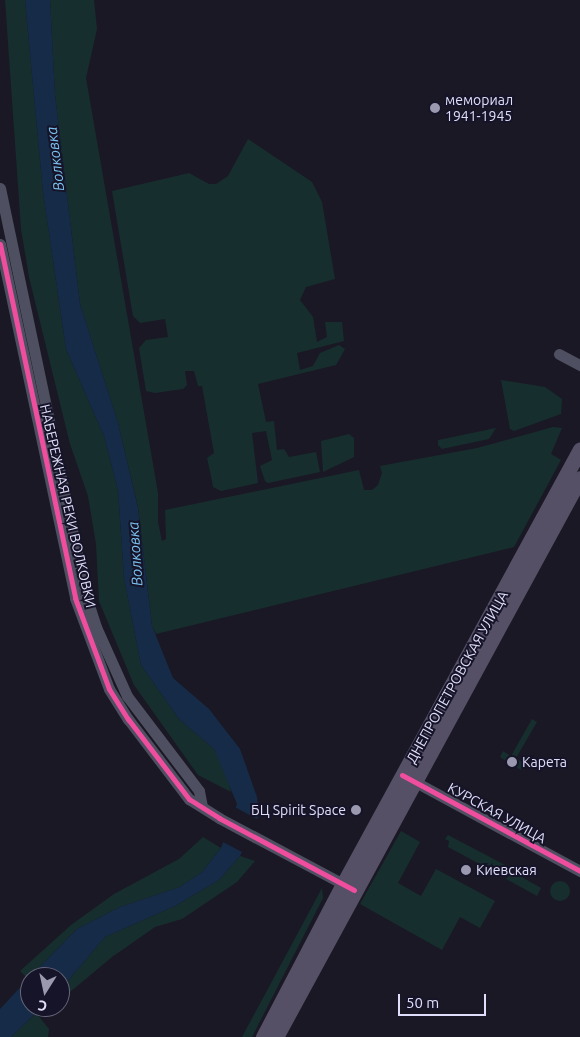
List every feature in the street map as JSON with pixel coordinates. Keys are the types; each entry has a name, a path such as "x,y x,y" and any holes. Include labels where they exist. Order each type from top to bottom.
{"main road":[{"name":"ДНЕПРОПЕТРОВСКАЯ УЛИЦА","path":"408,778 580,449"},
{"name":"ДНЕПРОПЕТРОВСКАЯ УЛИЦА","path":"263,1037 408,778 580,478"},
{"name":"ДНЕПРОПЕТРОВСКАЯ УЛИЦА","path":"276,1037 348,887"}],"street":[{"name":"НАБЕРЕЖНАЯ РЕКИ ВОЛКОВКИ","path":"0,188 94,619 123,690 199,792 202,806"},
{"name":"НАБЕРЕЖНАЯ РЕКИ ВОЛКОВКИ","path":"0,244 70,580 91,646 123,711 185,794 219,818 348,887"},
{"path":"559,354 580,365"},
{"name":"КУРСКАЯ УЛИЦА","path":"408,778 580,871"}],"green space":[{"path":"5,0 25,0 43,192 66,349 104,436 118,490 124,578 141,665 179,719 214,749 226,772 231,792 198,775 134,685 99,601 96,544 88,496 70,444 29,277 21,229"},
{"path":"50,0 94,0 97,29 86,78 158,493 158,522 162,541 166,539 165,510 359,470 364,490 372,490 378,485 382,473 380,466 477,448 553,427 562,428 551,454 561,460 514,547 156,634 152,626 138,507 118,423 80,304 55,95"},
{"path":"248,139 312,182 322,202 335,279 306,287 300,300 313,317 317,342 327,337 325,322 342,322 344,341 297,353 300,370 313,366 320,353 339,345 345,349 336,365 258,384 266,422 274,421 277,450 284,449 289,457 316,452 320,472 268,483 265,481 260,466 272,460 266,431 252,433 258,483 221,491 213,487 207,458 214,453 202,386 198,386 194,371 185,371 187,385 183,389 155,393 146,391 139,348 146,340 168,337 165,319 140,323 133,316 112,191 189,173 209,184 216,184 228,176"},
{"path":"501,380 545,387 562,399 561,414 514,431 510,429"},
{"path":"496,428 489,439 442,449 438,445 438,440"},
{"path":"349,434 354,438 354,457 323,472 321,441"},
{"path":"532,719 537,722 516,758 525,764 521,770 500,757 503,751 511,756"},
{"path":"401,831 420,842 398,883 421,896 436,869 495,901 480,928 460,917 442,950 360,904"},
{"path":"448,835 505,865 500,875 448,847 449,841 445,839"},
{"path":"203,837 221,848 202,872 180,887 120,907 77,929 40,967 24,967 71,925 114,894 179,859"},
{"path":"240,856 255,861 237,882 182,919 155,927 112,957 70,992 70,978 105,937 175,906 219,880"},
{"path":"513,872 541,888 537,896 506,879"},
{"path":"556,881 564,881 570,887 570,895 564,901 556,901 550,895 550,887"},
{"path":"322,888 323,898 252,1037 242,1037"},
{"path":"32,1017 39,1017 49,1029 48,1037 11,1037"}],"water":[{"name":"Волковка","path":"25,0 50,0 55,95 80,304 118,423 138,508 152,626 173,678 209,709 240,749 257,797 259,815 240,856 219,880 175,906 105,937 70,978 70,967 40,967 77,929 120,907 180,887 202,872 221,848 237,804 214,749 179,719 141,665 124,578 118,490 104,436 66,349 43,192"},
{"path":"20,988 20,1017 32,1017 11,1037 0,1037 0,1009"}],"pier":[{"path":"233,806 259,820 244,853 221,841"}],"cycle path":[{"path":"0,244 75,598 109,689 128,719 189,799 219,818 354,890"},
{"path":"402,775 580,871"}],"place":[{"name":"мемориал 1941-1945","path":"435,108"},
{"name":"Карета","path":"512,762"},
{"name":"БЦ Spirit Space","path":"356,810"},
{"name":"Киевская","path":"466,870"}]}
